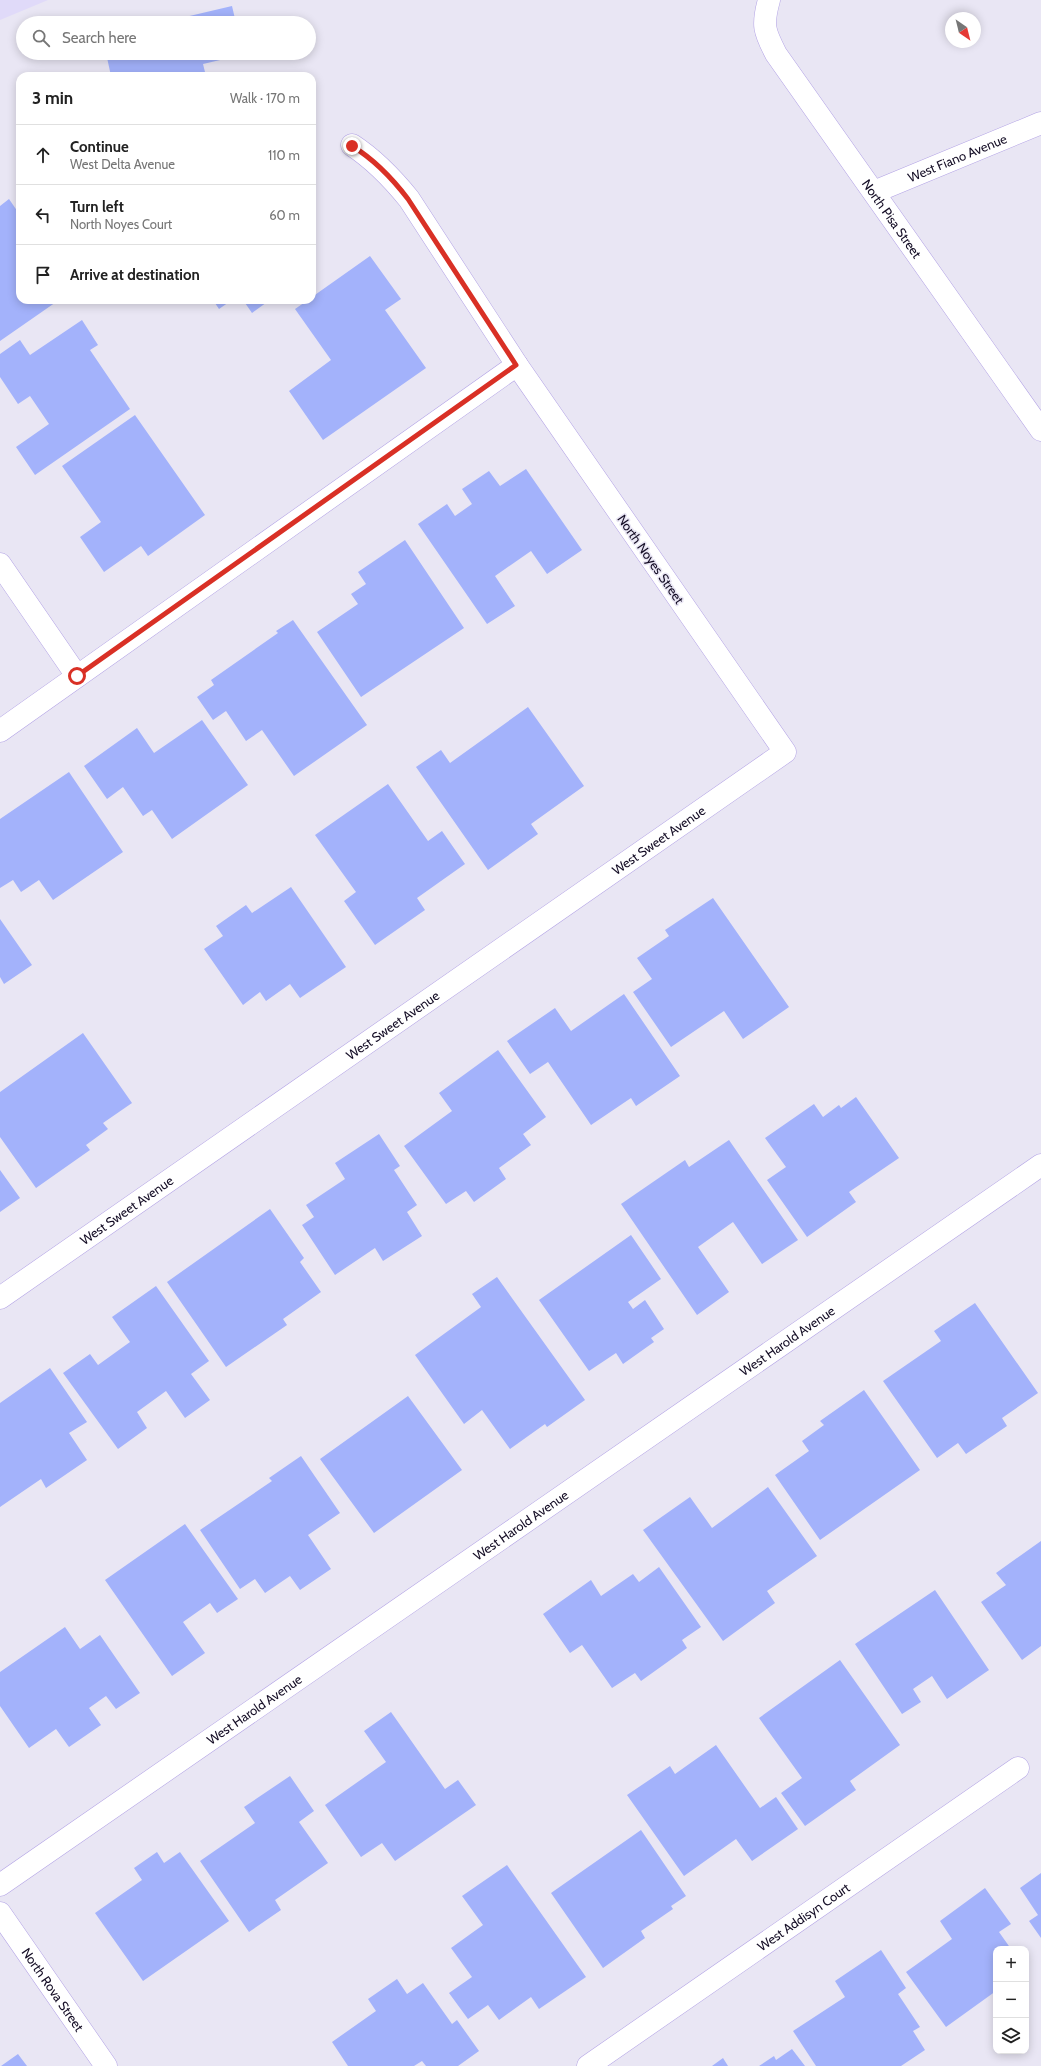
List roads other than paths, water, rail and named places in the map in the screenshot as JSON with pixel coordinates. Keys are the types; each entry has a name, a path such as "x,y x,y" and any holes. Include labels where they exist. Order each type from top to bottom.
{"street":[{"name":"North Pisa Street","path":"768,0 764,21 767,37 776,54 1041,430"},
{"name":"West Fiano Avenue","path":"874,192 1041,124"},
{"name":"North Noyes Street","path":"352,146 369,156 393,180 408,199 516,365 785,752"},
{"path":"0,731 516,365"},
{"path":"0,564 77,676"},
{"name":"West Sweet Avenue","path":"0,1298 785,752"},
{"name":"West Harold Avenue","path":"0,1885 1041,1165"},
{"name":"West Addisyn Court","path":"588,2066 1018,1768"},
{"name":"North Rova Street","path":"0,1913 106,2066"}]}
